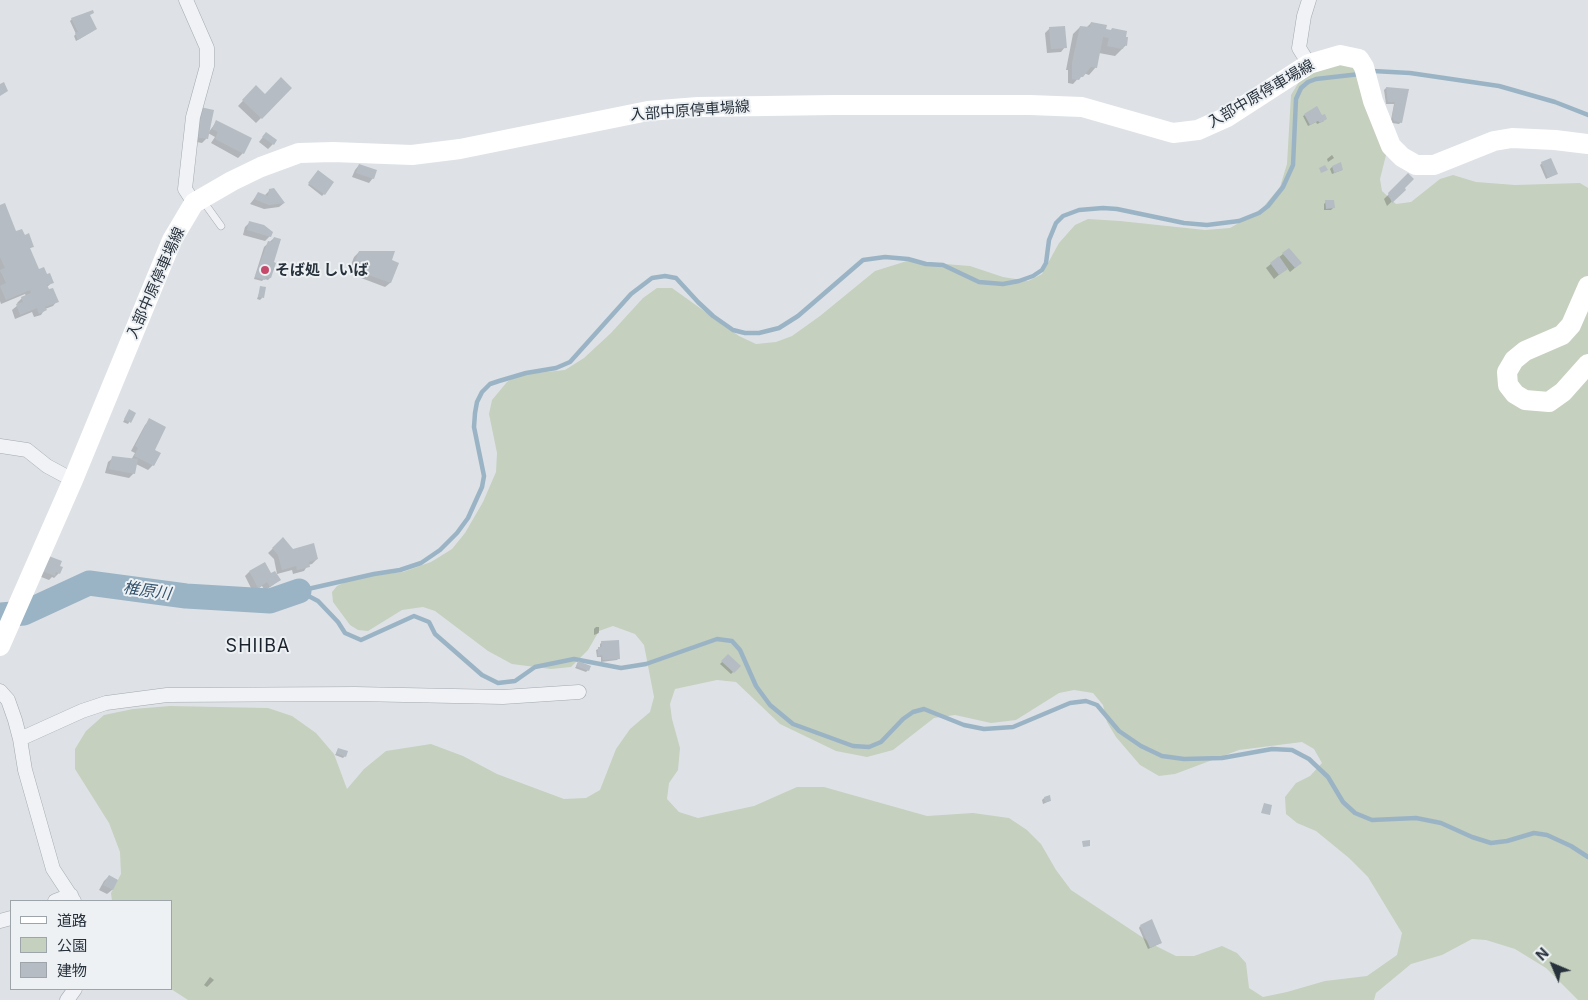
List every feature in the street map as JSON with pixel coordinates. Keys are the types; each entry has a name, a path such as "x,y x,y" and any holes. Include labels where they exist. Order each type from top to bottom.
{"main road":[{"name":"入部中原停車場線","path":"2,640 73,480 172,240 197,201 261,167 299,153 333,152 412,155 460,149 648,111 698,107 1030,105 1082,107 1173,133 1198,130 1227,117 1309,64 1340,55 1359,59 1364,67 1373,101 1391,146 1402,157 1416,164 1434,165 1494,141 1512,138 1588,144"},
{"path":"1588,286 1571,325 1562,335 1524,351 1514,360 1508,372 1508,385 1515,394 1525,400 1549,402 1563,392 1588,364"}],"street":[{"path":"186,0 207,48 207,66 193,117 185,189 197,201"},
{"path":"1309,0 1304,16 1300,48 1309,64"},
{"path":"0,446 27,450 47,466 73,480"},
{"path":"0,691 8,700 20,739 25,770 53,869 72,898"},
{"path":"20,739 82,711 106,704 167,695 355,694 503,697 579,692"}],"lane":[{"path":"197,201 221,226"}],"green space":[{"path":"1329,63 1356,66 1386,155 1380,179 1382,191 1396,204 1411,202 1440,179 1453,175 1476,182 1515,185 1580,183 1588,188 1588,1000 1578,1000 1546,968 1515,949 1486,940 1472,939 1442,955 1411,964 1376,993 1374,1000 188,1000 172,990 172,900 112,900 111,893 121,874 120,852 109,823 75,769 75,749 86,731 104,715 133,709 170,706 268,708 292,716 316,733 334,754 347,789 364,769 386,751 431,744 463,756 497,774 564,799 586,798 600,790 616,749 630,729 650,712 654,697 644,645 635,634 613,626 599,631 588,650 571,667 551,669 512,664 488,651 435,611 423,607 402,610 368,631 358,630 350,625 333,602 332,592 337,586 356,577 403,572 431,562 452,549 465,533 483,502 496,472 497,453 489,414 492,400 507,382 518,375 565,370 584,358 611,333 643,298 657,288 672,288 739,336 756,344 776,342 792,336 820,316 875,271 907,261 970,266 1003,277 1028,281 1042,274 1059,243 1075,225 1088,219 1205,230 1230,228 1260,211 1280,187 1287,164 1291,95 1299,82","holes":["717,680 736,682 780,724 836,751 867,757 893,750 934,718 955,715 991,723 1016,720 1059,693 1074,690 1093,693 1103,705 1107,722 1116,737 1140,765 1159,776 1175,774 1239,750 1302,742 1314,749 1322,763 1310,776 1296,783 1285,797 1286,814 1297,823 1316,831 1349,858 1368,877 1402,933 1397,955 1367,976 1325,981 1263,997 1249,988 1246,963 1237,953 1222,946 1194,956 1176,956 1154,945 1071,890 1056,870 1041,844 1027,830 1009,818 973,813 927,816 824,787 797,787 754,806 698,818 679,812 667,799 669,783 678,770 680,748 670,704 675,689"]}],"building":[{"path":"93,10 94,13 90,15 97,29 78,40 75,33 78,32 71,18"},
{"path":"1091,22 1107,25 1106,29 1111,30 1112,28 1127,31 1127,46 1124,45 1123,49 1107,46 1109,38 1103,37 1097,68 1091,67 1079,80 1072,79 1072,63 1080,26 1090,27"},
{"path":"1065,26 1067,48 1051,49 1049,27"},
{"path":"281,77 292,88 262,119 242,100 256,85 265,94"},
{"path":"4,82 8,91 0,96 0,84"},
{"path":"1386,87 1409,89 1402,123 1394,121 1392,117 1395,102 1388,102"},
{"path":"1317,106 1322,115 1325,114 1327,119 1310,125 1304,114"},
{"path":"200,107 214,110 208,139 195,137"},
{"path":"216,120 252,138 244,154 215,139 218,132 212,129"},
{"path":"266,132 277,140 274,145 262,137"},
{"path":"1551,158 1558,174 1548,178 1541,162"},
{"path":"1341,162 1343,170 1334,173 1332,166"},
{"path":"359,164 377,170 374,179 356,173"},
{"path":"1325,165 1328,170 1321,173 1319,168"},
{"path":"318,170 334,182 325,195 308,183"},
{"path":"1408,173 1414,179 1405,188 1406,190 1392,203 1388,193"},
{"path":"274,188 285,203 269,205 254,199 258,192 268,196 269,189"},
{"path":"1325,200 1334,200 1335,208 1326,209"},
{"path":"5,203 16,231 22,229 25,235 29,233 34,247 30,248 39,269 44,267 47,274 50,273 54,283 47,285 49,289 53,288 59,302 45,307 47,310 39,314 37,308 20,315 16,304 23,302 21,297 31,293 30,290 6,300 0,286 6,283 0,270 5,268 0,257 0,205"},
{"path":"249,221 264,225 273,232 271,237 247,230"},
{"path":"274,237 281,239 271,278 266,277 265,280 255,277 268,241 272,242"},
{"path":"1289,248 1302,263 1295,268 1282,253"},
{"path":"359,251 395,251 392,260 399,263 391,283 352,269"},
{"path":"1279,256 1288,269 1279,275 1270,263"},
{"path":"260,286 266,287 264,298 258,297"},
{"path":"129,409 136,413 131,423 124,419"},
{"path":"149,418 166,427 155,450 161,453 154,466 134,456 138,448 135,446"},
{"path":"112,456 138,459 135,474 109,469"},
{"path":"283,537 293,549 314,543 318,559 309,562 310,567 297,570 296,566 282,570 278,555 272,548"},
{"path":"46,555 62,561 60,566 63,567 60,574 56,572 55,576 40,570"},
{"path":"265,562 271,573 275,571 281,580 270,587 267,582 258,588 249,571"},
{"path":"619,640 620,659 603,660 602,655 598,656 598,647 602,647 601,641"},
{"path":"728,654 741,666 734,673 721,661"},
{"path":"578,661 591,666 589,671 576,666"},
{"path":"338,748 348,751 346,757 336,753"},
{"path":"1050,795 1051,801 1045,802 1044,797"},
{"path":"1264,803 1272,805 1270,815 1261,813"},
{"path":"1090,840 1090,846 1083,847 1082,841"},
{"path":"109,875 118,880 113,890 103,885"},
{"path":"1152,919 1162,943 1150,948 1140,925"}],"waterway":[{"path":"1373,71 1410,73 1499,86 1555,102 1588,115"},
{"path":"299,591 400,570 421,563 440,550 457,533 468,518 482,487 484,476 474,427 477,402 482,392 490,384 526,373 556,368 570,362 631,294 652,278 665,276 676,278 713,316 733,330 745,333 759,333 779,328 798,316 863,260 885,257 908,259 926,264 943,265 979,282 1003,284 1033,276 1042,270 1046,263 1049,240 1056,223 1063,216 1079,210 1117,209 1184,223 1207,225 1239,221 1259,213 1268,206 1283,187 1293,165 1296,99 1301,88 1308,82 1316,79 1360,74"},
{"name":"椎原川","path":"0,615 24,613 89,583 186,596 270,601 299,591"},
{"path":"299,591 318,601 338,622 345,633 361,640 414,616 429,622 435,634 482,675 498,683 515,681 535,667 574,659 621,668 646,664 717,639 732,641 740,650 756,686 770,705 793,724 853,746 869,747 881,742 903,719 913,712 924,709 964,725 984,729 1013,727 1070,703 1086,701 1097,705 1119,731 1141,746 1162,756 1184,759 1222,758 1272,749 1292,750 1309,759 1328,777 1343,802 1355,813 1372,820 1416,818 1441,823 1491,843 1507,841 1534,833 1547,835 1571,846 1588,857"}],"place":[{"name":"そば処 しいば","path":"265,270"}],"district":[{"name":"SHIIBA","path":"258,647"}]}
